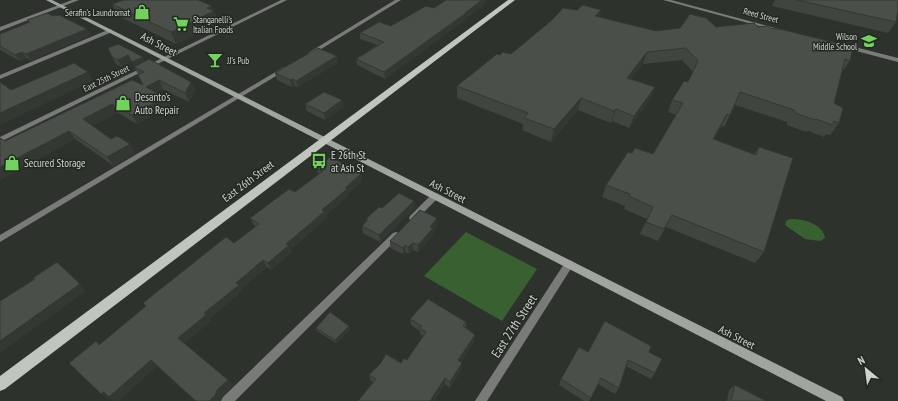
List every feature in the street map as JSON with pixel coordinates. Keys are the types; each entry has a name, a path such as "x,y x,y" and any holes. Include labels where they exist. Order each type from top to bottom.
{"main road":[{"name":"East 26th Street","path":"0,384 512,0"}],"street":[{"name":"Ash Street","path":"48,0 838,401"},
{"path":"0,29 77,0"},
{"name":"East 25th Street","path":"0,140 285,0"},
{"path":"305,56 399,0"},
{"name":"Reed Street","path":"665,0 794,33"},
{"path":"0,78 110,31"},
{"path":"838,45 898,60"},
{"path":"0,239 292,64"},
{"path":"227,401 435,196"},
{"name":"East 27th Street","path":"481,401 569,264"}],"green space":[{"path":"790,219 812,223 821,229 825,238 820,241 805,239 785,225 786,221"},
{"path":"466,232 537,269 502,321 424,276"}],"building":[{"path":"124,0 198,0 212,6 207,8 214,11 171,32 112,4"},
{"path":"446,0 482,0 384,72 356,59 384,42 360,33 379,22 391,26 426,6 434,8"},
{"path":"797,0 898,0 896,22"},
{"path":"583,5 601,10 595,16 656,31 680,28 690,14 706,18 716,27 754,23 758,27 767,26 770,28 853,47 850,61 845,59 834,103 843,108 839,123 834,121 833,125 816,119 815,120 795,113 794,110 740,92 730,115 727,114 713,139 756,155 759,147 793,158 764,252 672,215 664,229 646,222 653,207 629,196 630,194 606,185 628,152 632,153 635,148 653,154 683,103 672,100 684,81 688,82 698,61 686,48 647,52 627,78 655,87 634,116 616,109 614,111 581,98 554,129 524,118 528,113 457,86 497,54 500,55 503,52 511,54 552,20 563,8 577,10"},
{"path":"47,13 53,16 59,15 87,29 26,54 22,52 15,55 0,46 0,34 30,22 27,20"},
{"path":"118,44 143,57 132,62 128,55 118,60 112,57 108,48"},
{"path":"318,48 337,56 296,81 293,79 290,80 275,73"},
{"path":"149,59 191,82 185,93 159,80 146,87 165,97 132,115 112,104 83,119 111,139 117,136 130,144 107,157 69,131 0,167 0,138 5,141 132,80 143,85 138,75 144,72 134,67"},
{"path":"74,63 88,72 0,113 0,82 11,90"},
{"path":"324,92 342,100 324,113 305,104"},
{"path":"330,157 361,174 345,188 347,189 322,210 325,211 286,244 289,245 268,263 263,260 236,283 239,285 204,313 206,315 178,338 228,380 217,390 215,396 209,401 196,401 151,360 109,397 104,392 101,394 69,363 96,341 99,345 146,306 143,303 226,237 234,243 259,224 250,218 289,189 295,192 323,171 317,169"},
{"path":"399,193 414,201 379,235 362,226 368,220 366,219 379,207 382,208"},
{"path":"420,210 437,218 430,227 433,228 418,245 413,243 408,247 405,245 403,248 390,241"},
{"path":"57,262 80,284 0,341 0,301 35,279 33,278"},
{"path":"428,299 466,322 463,326 475,335 458,360 462,363 450,382 445,378 430,401 358,401 376,379 369,375 380,364 386,354 401,363 404,358 407,360 426,332 420,328 422,326 410,319"},
{"path":"330,312 349,326 335,340 316,328"},
{"path":"605,321 651,346 649,352 662,359 655,373 628,360 619,388 601,378 591,398 561,379 579,347 588,352"},
{"path":"735,385 766,401 731,401"}],"place":[{"name":"Serafin's Laundromat","path":"142,12"},
{"name":"Stanganelli's Italian Foods","path":"181,24"},
{"name":"Wilson Middle School","path":"869,41"},
{"name":"JJ's Pub","path":"215,60"},
{"name":"Desanto's Auto Repair","path":"123,103"},
{"name":"E 26th St at Ash St","path":"319,161"},
{"name":"Secured Storage","path":"12,163"}]}
